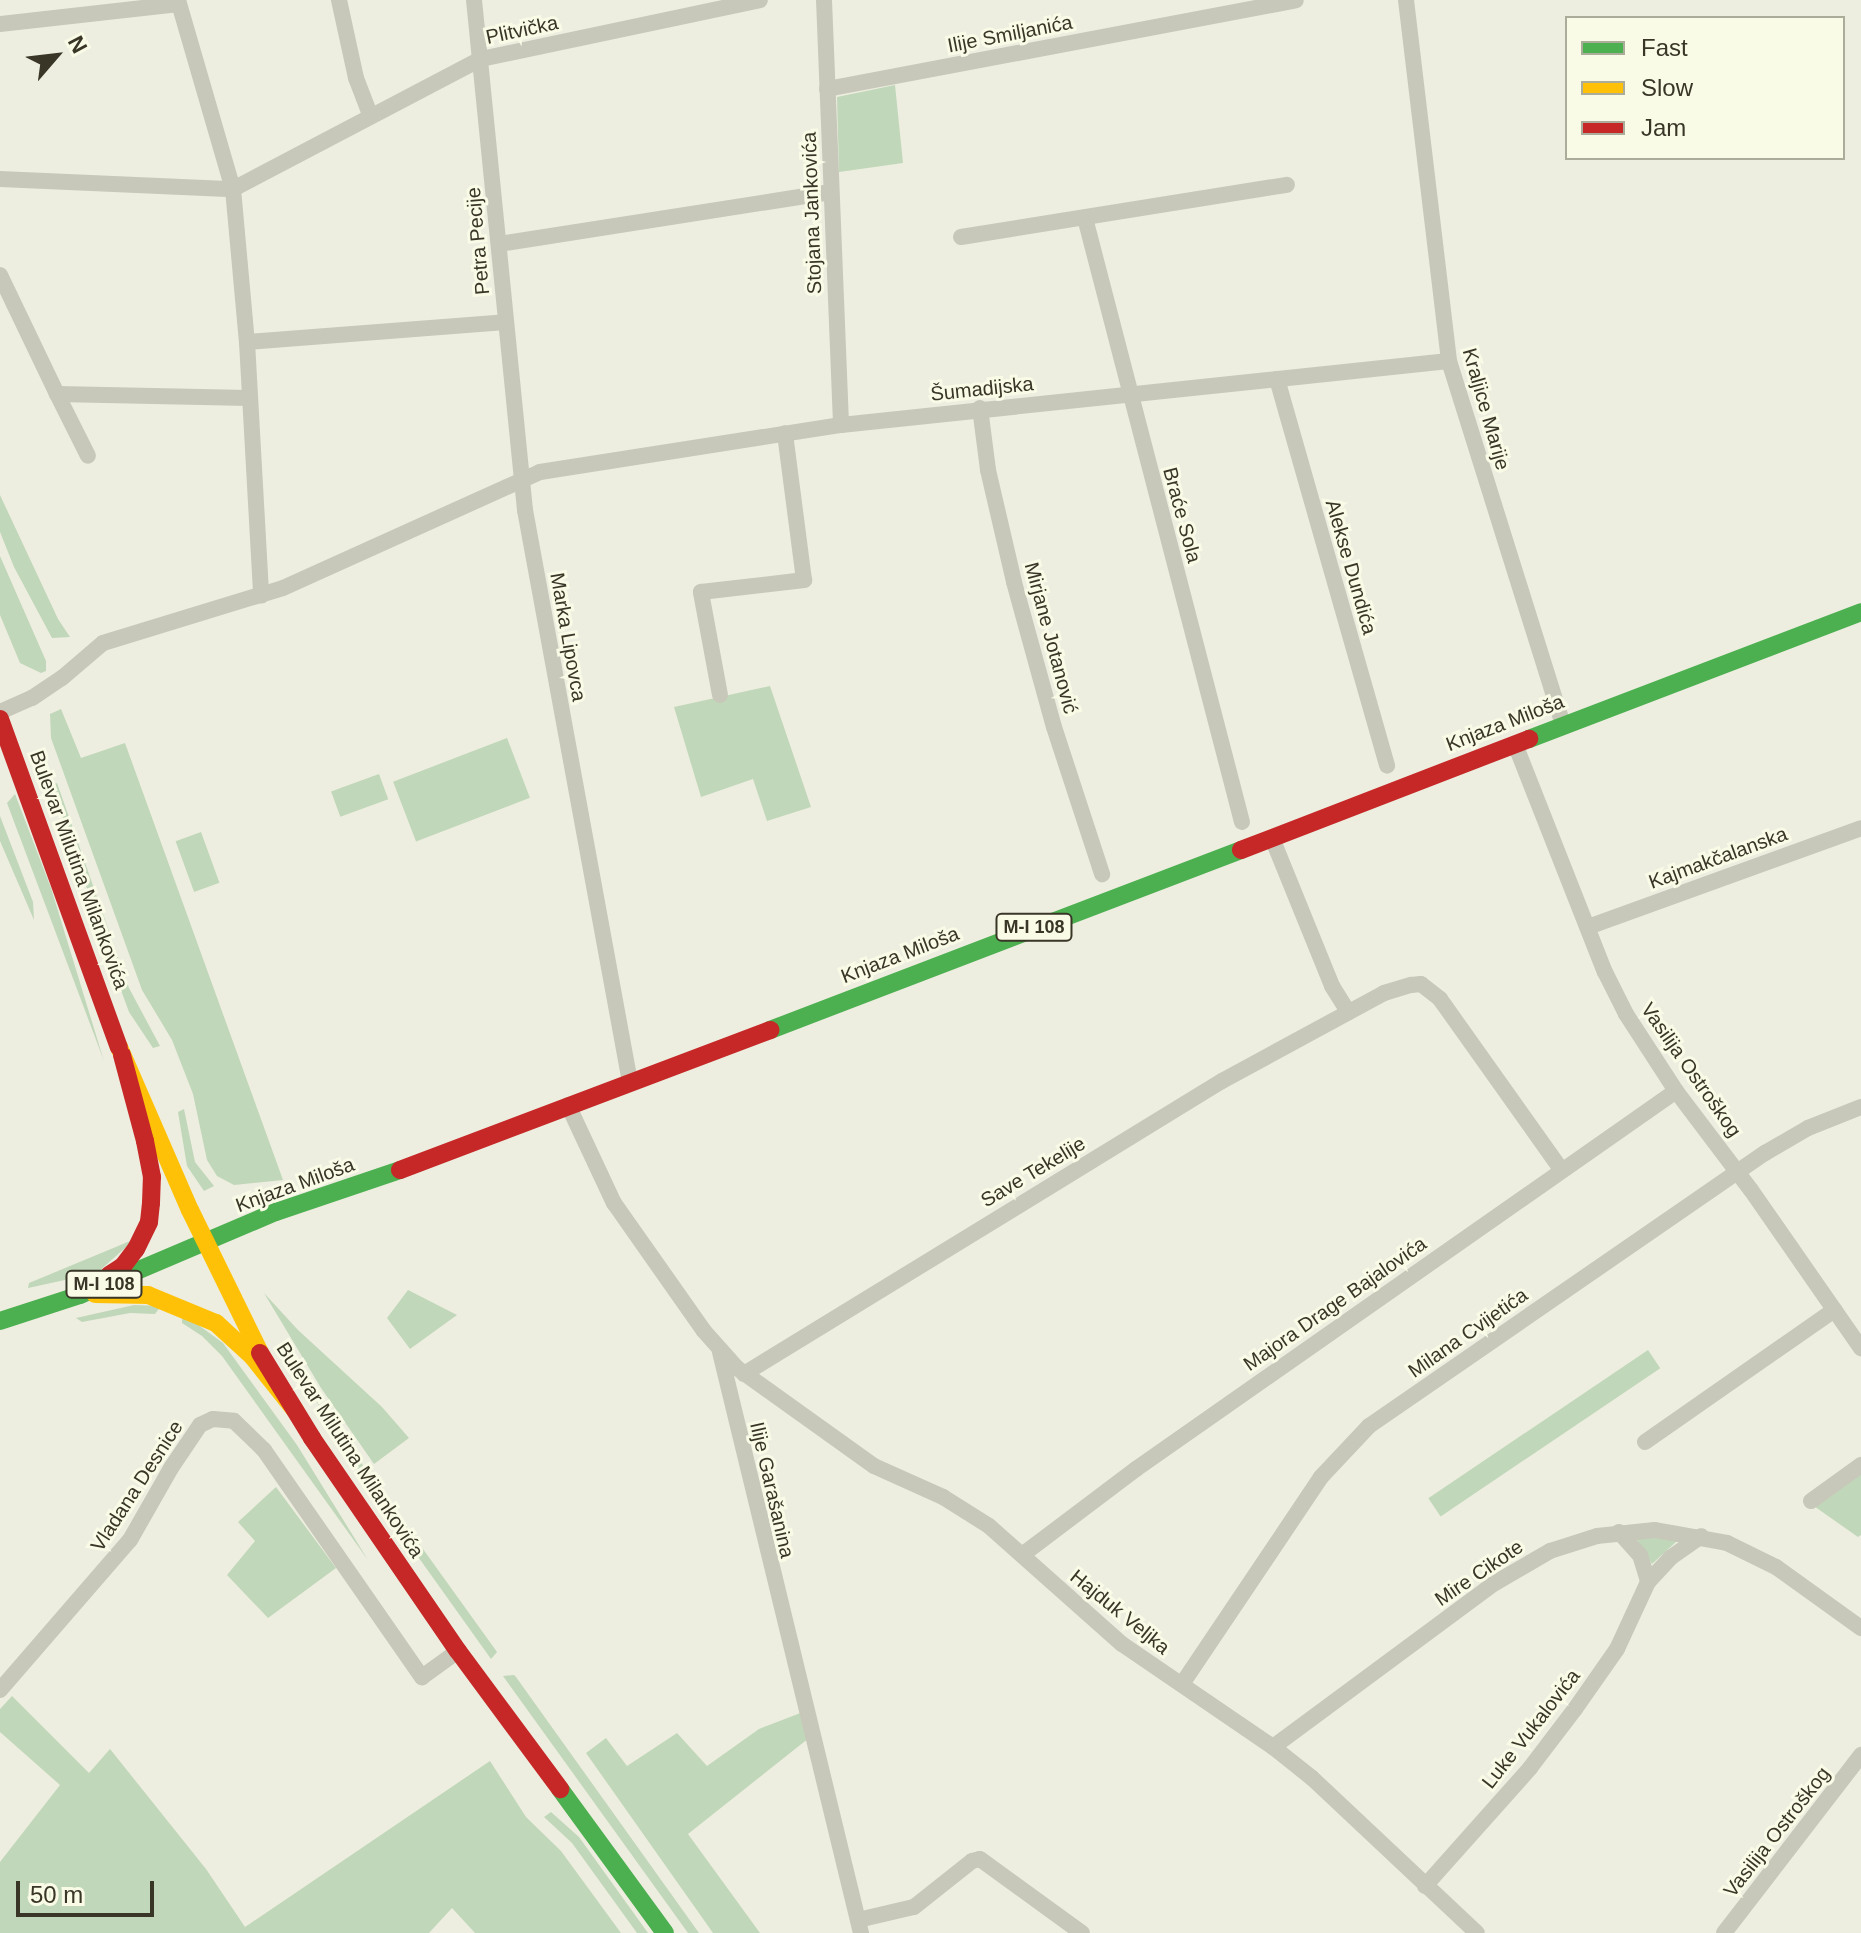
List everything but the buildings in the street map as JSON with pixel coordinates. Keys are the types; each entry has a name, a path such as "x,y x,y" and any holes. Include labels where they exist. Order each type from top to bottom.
{"main road":[{"name":"Knjaza Miloša","path":"0,1321 80,1295 276,1212 422,1163 1861,612"},
{"name":"Bulevar Milutina Milankovića","path":"0,719 122,1055 257,1348 295,1410 458,1651 665,1933"},
{"path":"80,1295 123,1266 149,1222 152,1177 122,1055"},
{"path":"80,1295 148,1295 196,1313 232,1336 295,1410"}],"street":[{"path":"339,0 356,78 370,115"},
{"name":"Petra Pecije","path":"474,0 522,479"},
{"name":"Plitvička","path":"233,189 481,59 760,0"},
{"name":"Stojana Jankovića","path":"824,0 841,425"},
{"name":"Ilije Smiljanića","path":"827,89 1296,0"},
{"name":"Kraljice Marije","path":"1406,0 1449,361 1563,725"},
{"path":"0,24 179,2 233,189 247,342 261,596"},
{"path":"0,179 233,189"},
{"path":"961,237 1287,185"},
{"path":"499,244 831,192"},
{"name":"Braće Sola","path":"1085,218 1242,822"},
{"path":"0,275 88,456"},
{"path":"247,342 505,322"},
{"name":"Šumadijska","path":"522,479 540,472 841,425 1449,361"},
{"name":"Alekse Dundića","path":"1277,379 1387,766"},
{"path":"57,394 249,398"},
{"name":"Mirjane Jotanović","path":"980,408 988,470 1014,582 1054,727 1102,874"},
{"path":"720,695 701,592 804,580 785,433"},
{"path":"0,712 32,698 62,678 103,643 261,596 522,479"},
{"name":"Marka Lipovca","path":"522,479 588,868 630,1082"},
{"name":"Vasilija Ostroškog","path":"1515,744 1626,1014 1676,1091 1738,1172 1861,1348"},
{"name":"Kajmakčalanska","path":"1588,927 1861,828"},
{"path":"1272,838 1332,986 1348,1012"},
{"name":"Save Tekelije","path":"744,1374 1222,1081 1384,993 1411,985 1421,984 1431,989 1561,1169"},
{"name":"Majora Drage Bajalovića","path":"1022,1555 1136,1469 1676,1091"},
{"name":"Ilije Garašanina","path":"568,1105 614,1203 719,1351 859,1927 914,1907 972,1861 980,1859 1082,1933"},
{"name":"Milana Cvijetića","path":"1182,1684 1321,1477 1358,1437 1786,1140 1861,1107"},
{"path":"1645,1442 1834,1310"},
{"name":"Hajduk Veljka","path":"719,1351 744,1374 835,1441 874,1466 965,1510 1022,1555 1104,1629 1273,1747 1349,1812 1477,1933"},
{"name":"Vladana Desnice","path":"0,1690 130,1540 171,1468 200,1425 213,1419 234,1421 264,1450 422,1677 458,1651"},
{"path":"1811,1501 1861,1465"},
{"name":"Mire Cikote","path":"1273,1747 1523,1566 1574,1542 1619,1532 1655,1530 1701,1536 1745,1551 1776,1567 1861,1628"},
{"path":"1619,1532 1640,1555 1648,1582"},
{"name":"Luke Vukalovića","path":"1425,1886 1530,1768 1575,1709 1617,1649 1648,1582 1670,1558 1701,1536"},
{"name":"Vasilija Ostroškog","path":"1724,1933 1861,1755"}],"green space":[{"path":"895,85 903,163 839,172 837,97"},
{"path":"0,495 58,619 70,637 52,638 14,567 0,532"},
{"path":"0,556 46,661 46,671 41,673 20,663 0,615"},
{"path":"770,686 811,807 767,821 753,779 701,797 674,707"},
{"path":"61,709 81,758 125,743 283,1180 234,1185 217,1176 207,1160 193,1094 172,1040 142,990 51,738 50,714"},
{"path":"507,738 530,798 416,841 393,782"},
{"path":"379,774 388,799 340,817 331,791"},
{"path":"57,783 129,988 160,1046 153,1048 129,1012 52,785"},
{"path":"15,794 51,888 104,1061 7,803"},
{"path":"0,816 33,902 34,920 0,841"},
{"path":"201,832 219,883 194,892 176,841"},
{"path":"184,1109 195,1162 214,1186 204,1191 187,1166 178,1112"},
{"path":"135,1239 97,1273 28,1288 29,1283"},
{"path":"408,1290 457,1315 410,1349 387,1318"},
{"path":"264,1293 298,1330 382,1407 409,1438 374,1464 321,1388"},
{"path":"134,1305 161,1306 155,1314 130,1313 82,1322 76,1318"},
{"path":"182,1313 223,1343 297,1445 368,1560 222,1356 202,1336 182,1323"},
{"path":"1648,1350 1660,1368 1441,1516 1428,1498"},
{"path":"313,1396 497,1652 491,1659 374,1495"},
{"path":"1861,1467 1861,1535 1858,1537 1811,1504"},
{"path":"276,1487 336,1568 268,1618 227,1575 255,1541 238,1522"},
{"path":"1636,1538 1677,1541 1652,1564"},
{"path":"514,1675 699,1933 688,1933 503,1676"},
{"path":"12,1696 89,1773 110,1749 206,1869 245,1927 490,1761 526,1817 561,1851 621,1933 475,1933 452,1908 429,1933 0,1933 0,1862 60,1785 0,1732 0,1709"},
{"path":"803,1712 809,1738 688,1834 760,1933 713,1933 586,1753 606,1738 627,1766 677,1733 707,1766 759,1729"},
{"path":"551,1812 579,1837 648,1933 637,1933 572,1843 544,1817"}],"traffic: fast":[{"path":"1529,739 1861,612"},
{"path":"770,1030 1241,850"},
{"path":"0,1321 80,1295 276,1212 400,1170"},
{"path":"560,1789 665,1933"}],"traffic: slow":[{"path":"119,1047 190,1210 260,1353"},
{"path":"95,1294 148,1295 216,1323 252,1356 295,1410"}],"traffic: jam":[{"path":"0,719 119,1047"},
{"path":"1241,850 1529,739"},
{"path":"400,1170 770,1030"},
{"path":"109,1275 123,1266 136,1249 149,1222 151,1203 152,1177 145,1141 122,1055"},
{"path":"260,1353 312,1438 458,1651 560,1789"}]}
